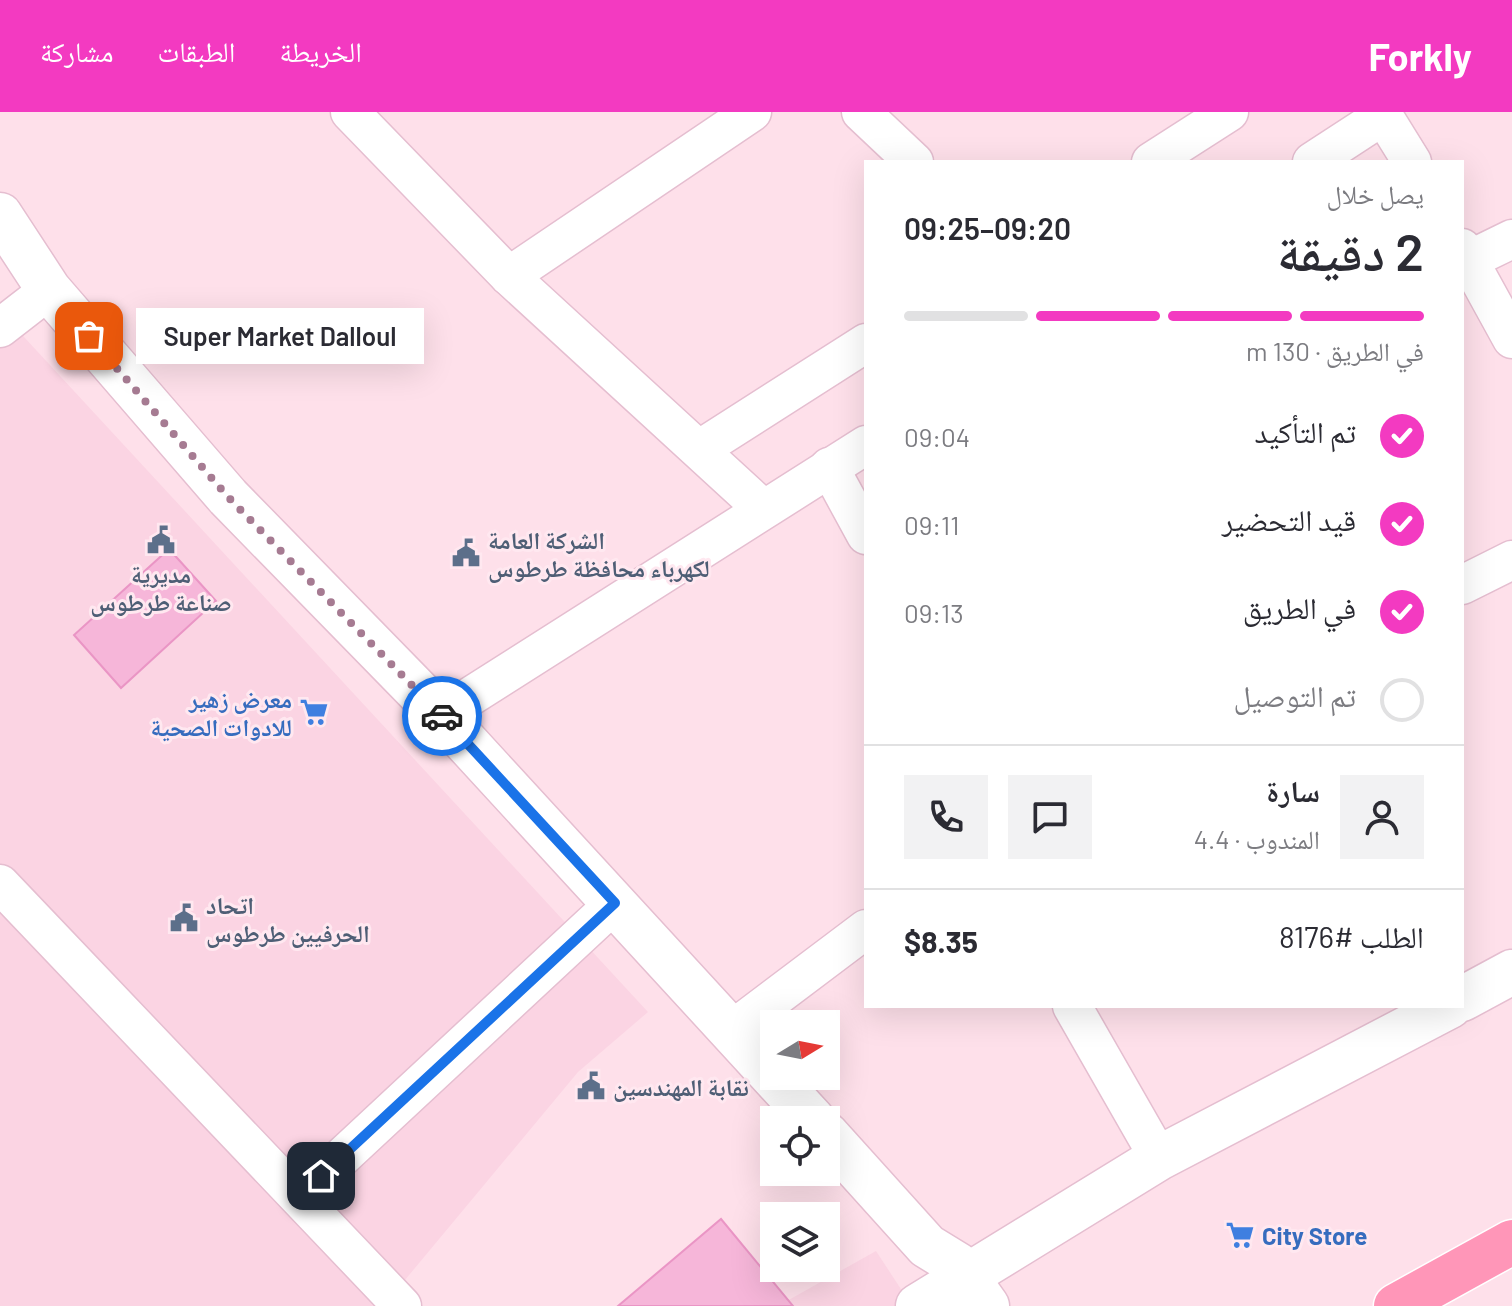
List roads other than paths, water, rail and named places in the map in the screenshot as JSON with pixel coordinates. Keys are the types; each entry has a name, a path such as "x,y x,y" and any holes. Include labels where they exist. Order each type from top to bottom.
{"main road":[{"path":"1396,1306 1512,1242"}],"street":[{"path":"350,112 509,276 762,508"},
{"path":"509,276 752,112"},
{"path":"861,112 912,160"},
{"path":"1154,160 1229,112"},
{"path":"1315,160 1383,114 1411,160"},
{"path":"0,215 49,290 228,497 441,715 800,1106"},
{"path":"1512,239 1466,254 1512,339"},
{"path":"0,328 49,290"},
{"path":"700,449 864,344"},
{"path":"441,715 762,508 864,446"},
{"path":"829,467 864,531"},
{"path":"1464,584 1512,560"},
{"path":"0,884 402,1306"},
{"path":"299,1197 615,903"},
{"path":"732,1030 864,931"},
{"path":"1464,998 1512,972"},
{"path":"1073,1008 1159,1158"},
{"path":"840,1150 927,1246 945,1254 951,1298 1159,1158 1427,1012"}],"place":[{"name":"Super Market Dalloul","path":"89,336"},
{"name":"مديرية صناعة طرطوس","path":"161,540"},
{"name":"الشركة العامة لكهرباء محافظة طرطوس","path":"466,553"},
{"name":"معرض زهير للادوات الصحية","path":"314,712"},
{"name":"اتحاد الحرفيين طرطوس","path":"184,918"},
{"name":"نقابة المهندسين","path":"591,1086"},
{"name":"City Store","path":"1240,1235"}]}
